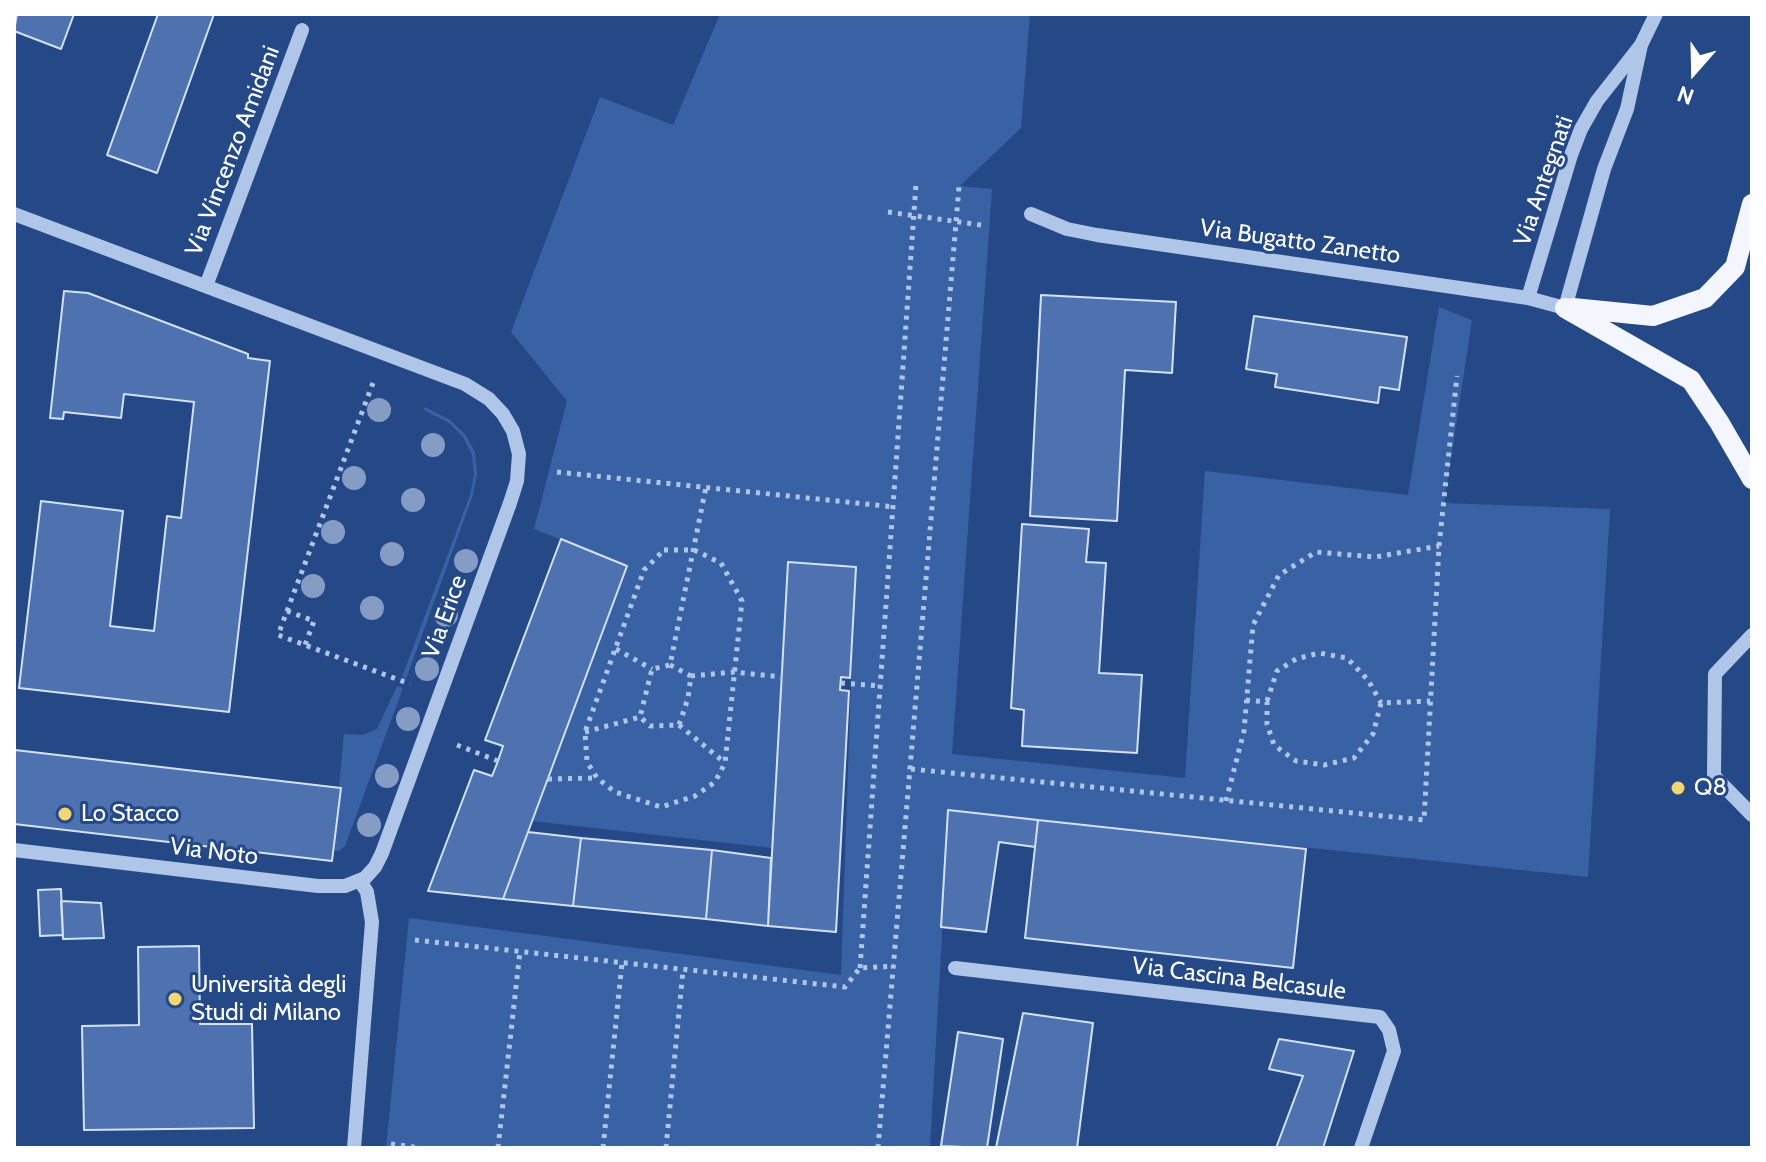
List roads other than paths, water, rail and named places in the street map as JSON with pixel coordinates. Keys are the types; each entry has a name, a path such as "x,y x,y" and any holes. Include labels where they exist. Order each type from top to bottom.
{"main road":[{"path":"1565,308 1653,316 1705,298 1735,267 1752,204"},
{"path":"1565,308 1691,380 1752,479"}],"street":[{"name":"Via Antegnati","path":"1528,298 1581,129 1597,101 1641,45 1656,14"},
{"name":"Via Vincenzo Amidani","path":"206,286 302,30"},
{"name":"Via Antegnati","path":"1565,308 1604,169 1627,109 1641,45"},
{"name":"Via Erice","path":"14,214 465,384 494,403 507,419 516,438 519,465 512,497 382,853 375,867 360,881"},
{"name":"Via Bugatto Zanetto","path":"1031,214 1067,229 1097,235 1528,298 1565,308"},
{"path":"1752,635 1715,674 1714,776 1752,815"},
{"name":"Via Noto","path":"14,850 323,887 345,886 360,881"},
{"path":"354,1148 372,922 367,892 360,881"},
{"name":"Via Cascina Belcasule","path":"955,968 1380,1017 1389,1030 1394,1051 1361,1148"}],"place":[{"name":"Q8","path":"1678,788"},
{"name":"Lo Stacco","path":"65,814"},
{"name":"Università degli Studi di Milano","path":"175,999"}]}
